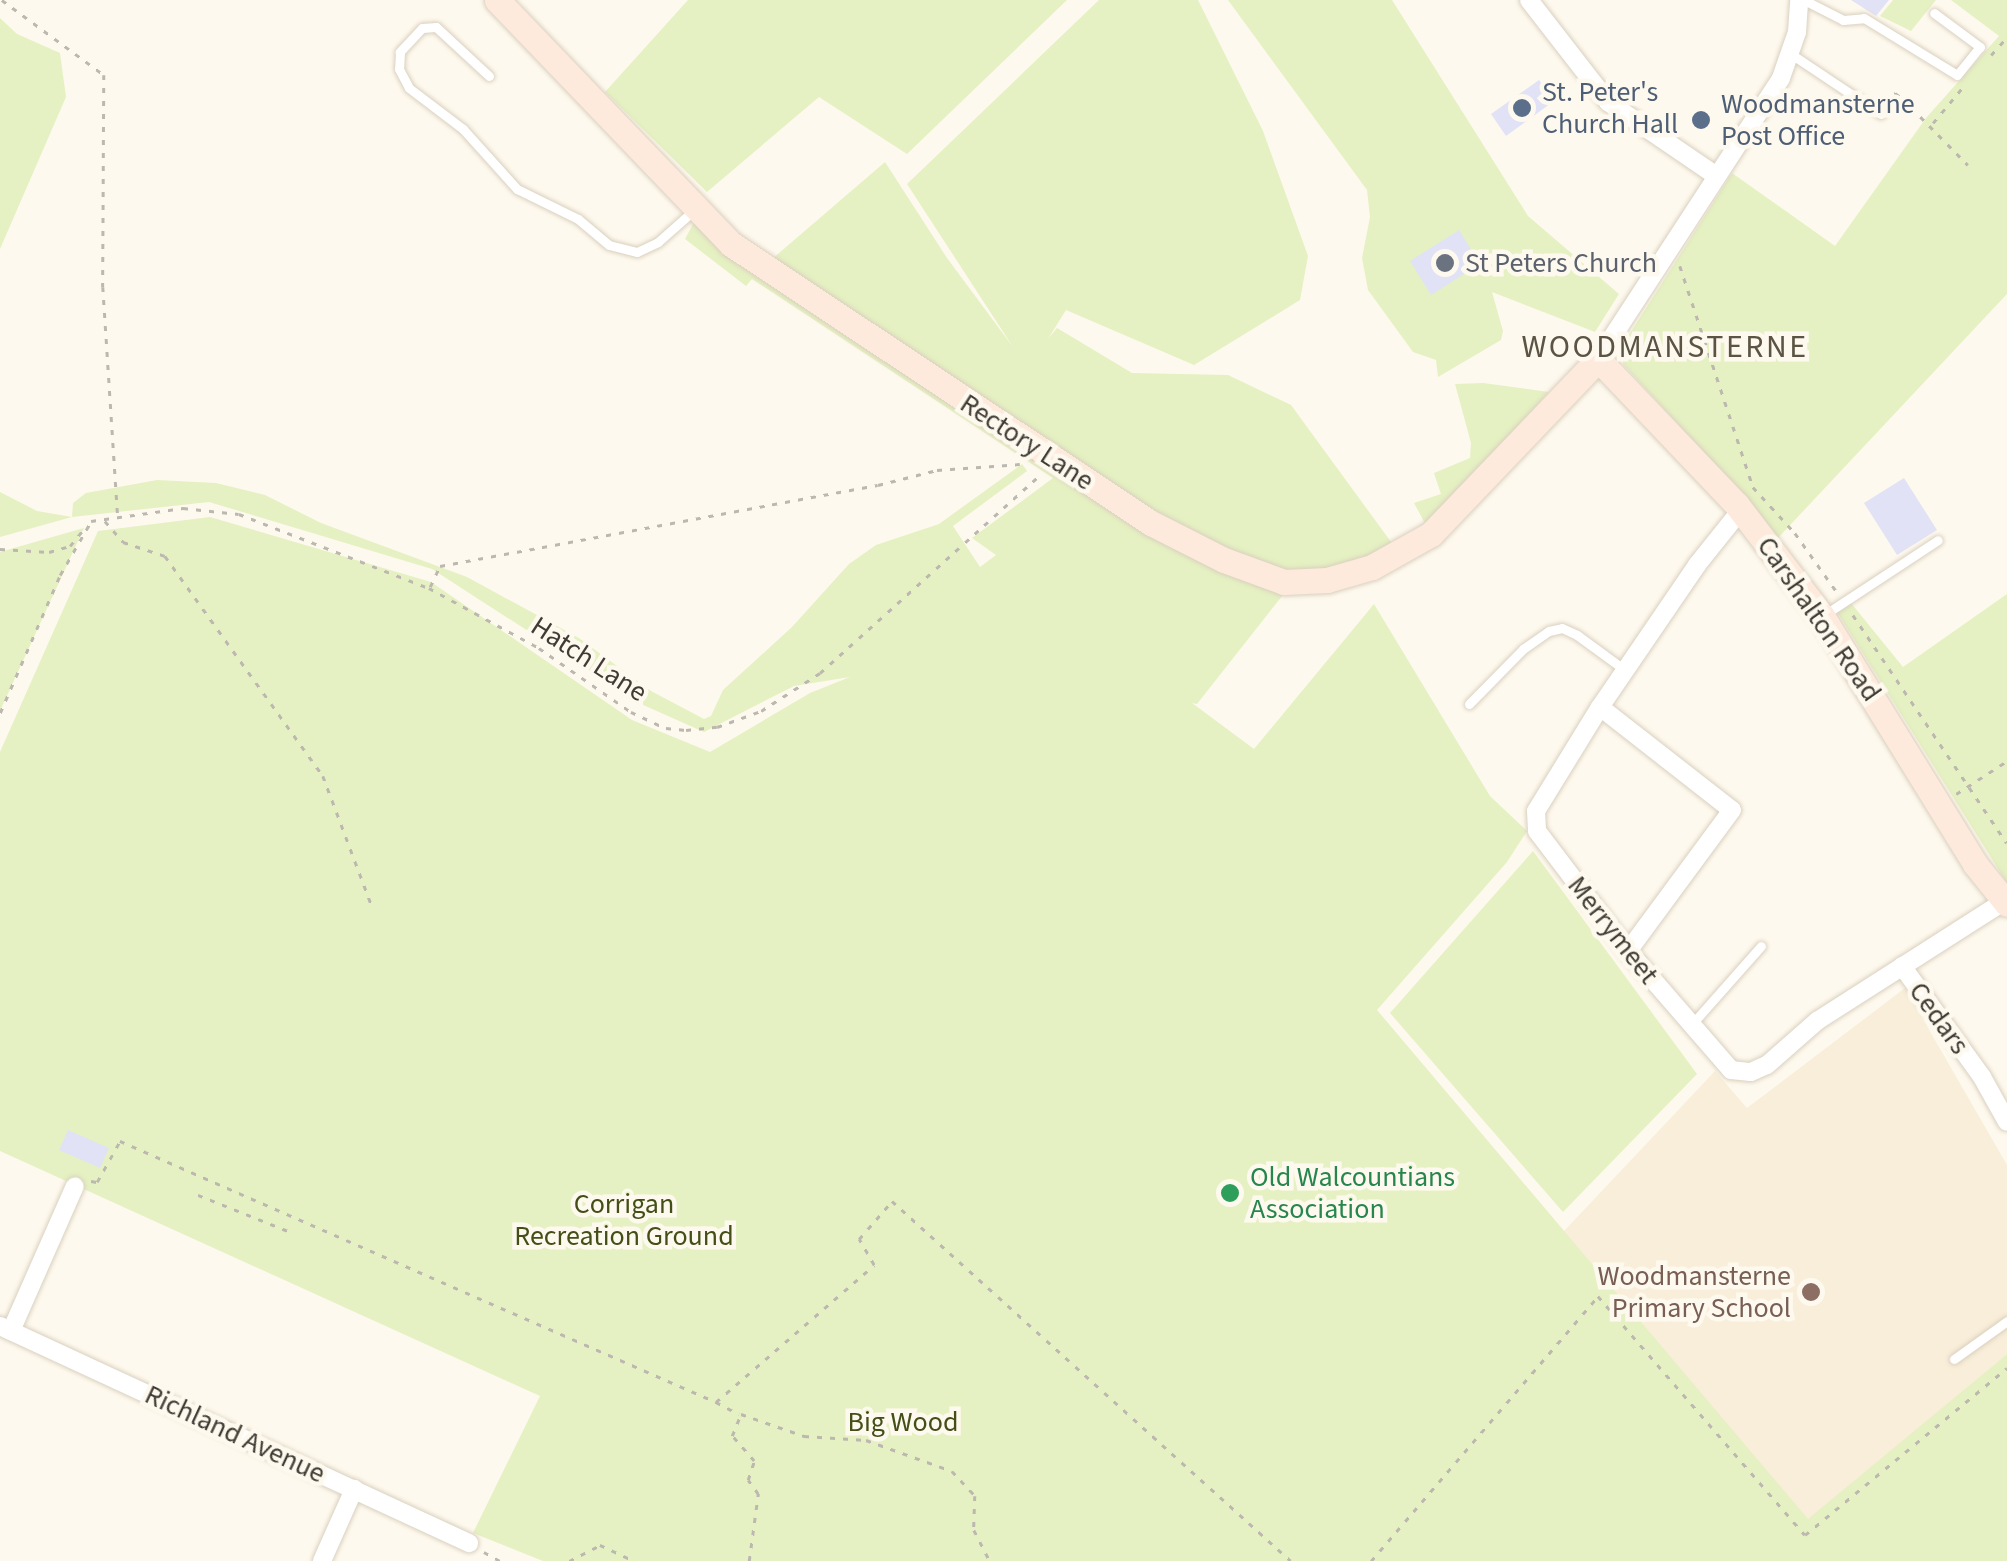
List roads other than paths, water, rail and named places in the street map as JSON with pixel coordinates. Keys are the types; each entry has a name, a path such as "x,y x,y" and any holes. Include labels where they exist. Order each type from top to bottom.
{"main road":[{"name":"Rectory Lane","path":"498,0 731,244 1135,512 1224,560 1284,582 1327,580 1372,567 1431,534 1598,359"},
{"name":"Carshalton Road","path":"1598,359 1742,510 1822,616 1938,805 2006,902"}],"street":[{"path":"1529,0 1608,102 1715,174"},
{"path":"1598,359 1715,174 1762,111 1791,54 1802,0"},
{"name":"Merrymeet","path":"1742,510 1600,707 1534,821 1628,952 1731,1070 1752,1072 1767,1066 1817,1021 2006,902"},
{"path":"1600,707 1739,811 1628,952"},
{"name":"Cedars","path":"1902,966 1982,1077 2007,1122"},
{"path":"5,1329 77,1182"},
{"name":"Richland Avenue","path":"5,1329 469,1542"},
{"path":"322,1561 354,1488"}],"lane":[{"path":"1802,0 1843,20 1864,18 1957,75 1980,47 1934,13"},
{"path":"489,76 436,27 422,28 400,52 399,70 409,88 463,129 517,189 578,219 608,245 637,252 658,242 696,208"},
{"path":"1791,54 1881,114"},
{"path":"1822,616 1938,540"},
{"path":"1469,704 1523,650 1550,631 1562,628 1625,670"},
{"path":"1690,1026 1761,946"},
{"path":"1954,1359 2007,1321"}],"place":[{"name":"St. Peter's Church Hall","path":"1522,108"},
{"name":"Woodmansterne Post Office","path":"1701,120"},
{"name":"St Peters Church","path":"1445,263"},
{"name":"Old Walcountians Association","path":"1230,1193"},
{"name":"Woodmansterne Primary School","path":"1811,1292"}],"district":[{"name":"WOODMANSTERNE","path":"1665,347"}],"park label":[{"name":"Corrigan Recreation Ground","path":"624,1220"},
{"name":"Big Wood","path":"903,1422"}]}
